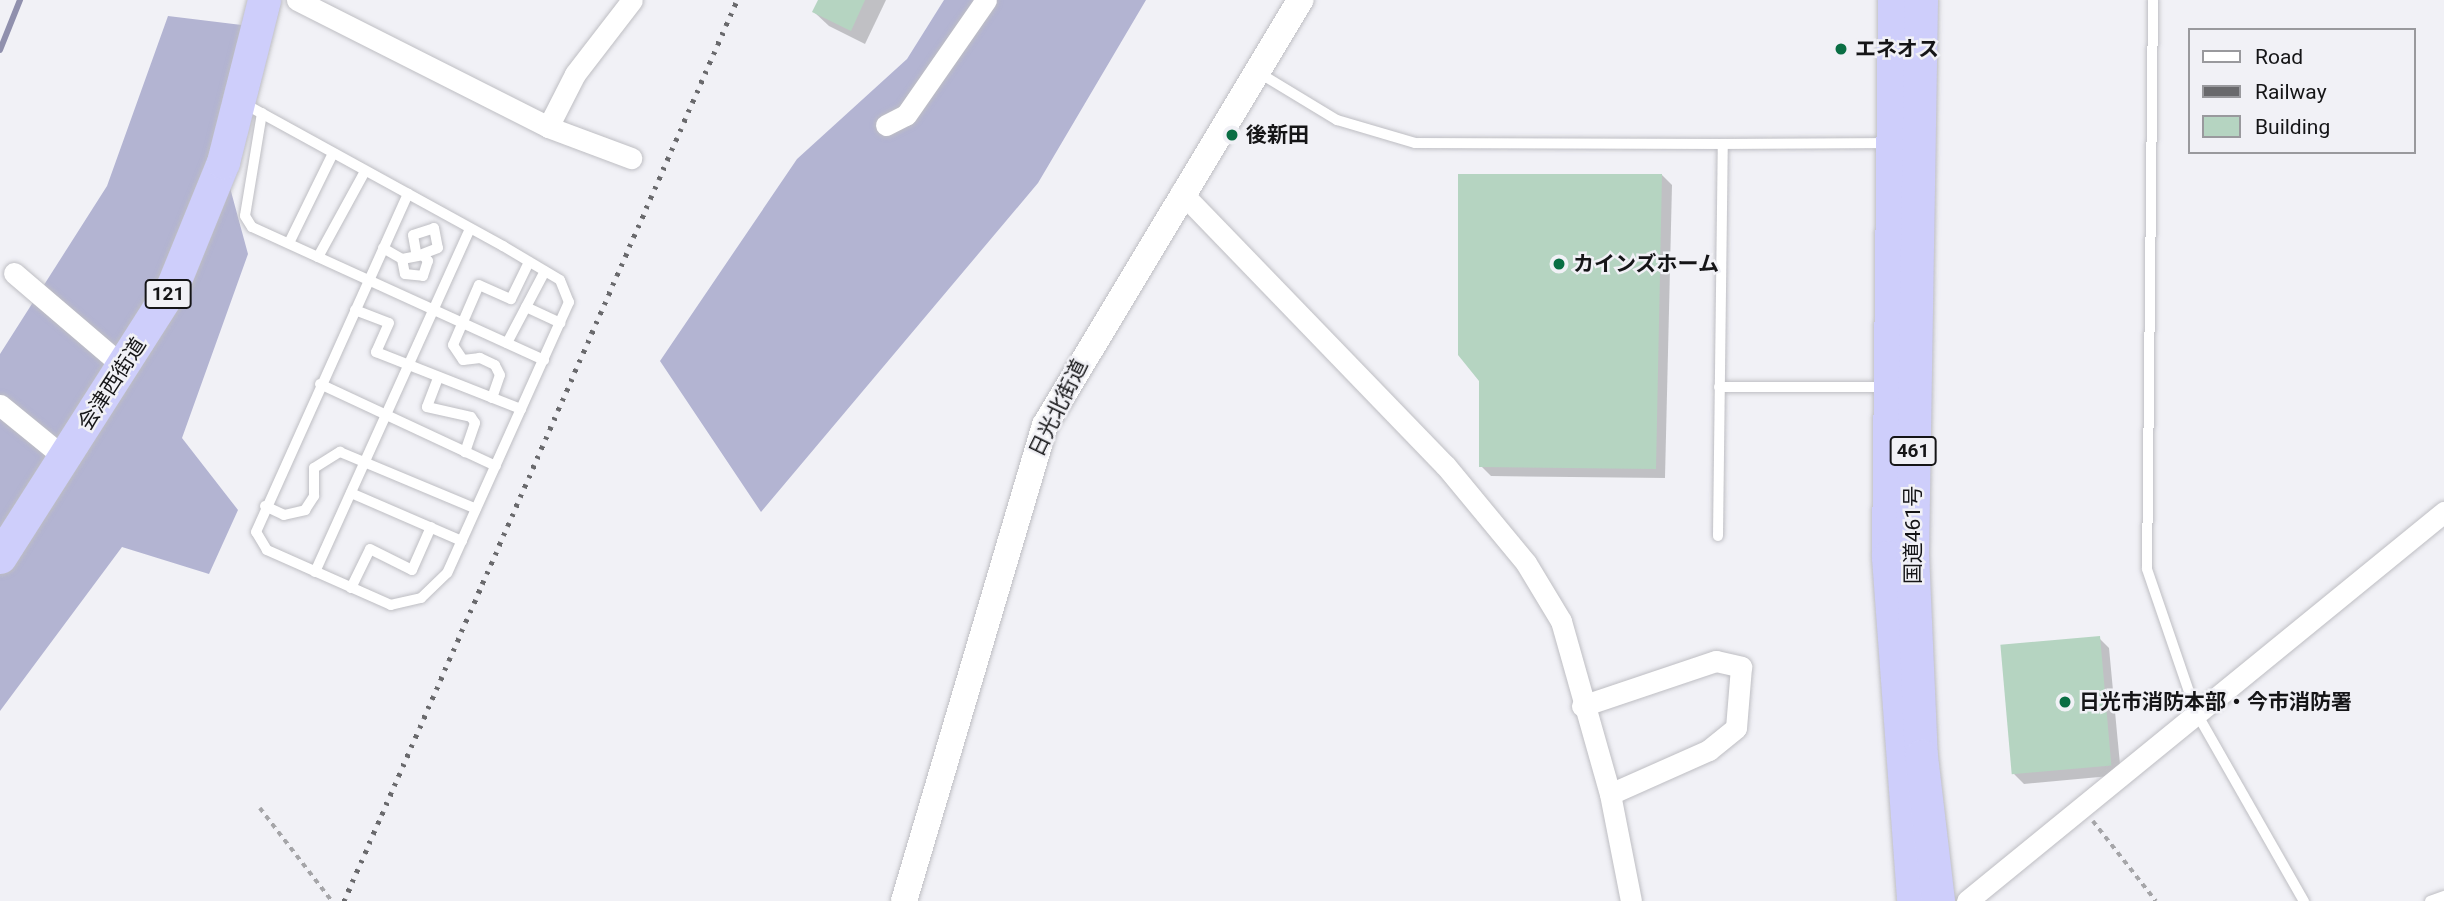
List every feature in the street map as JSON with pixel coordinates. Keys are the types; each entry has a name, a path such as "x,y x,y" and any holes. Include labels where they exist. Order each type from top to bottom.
{"highway":[{"name":"会津西街道","path":"0,556 124,367 194,237 251,107 264,0"},
{"name":"国道461号","path":"1894,0 1888,387 1893,677 1913,901"},
{"name":"国道461号","path":"1921,0 1912,553 1921,756 1938,901"}],"street":[{"path":"297,0 548,127 631,158"},
{"path":"548,127 575,74 632,0"},
{"path":"886,125 906,115 986,0"},
{"name":"日光北街道","path":"904,901 1045,425 1181,192 1300,0"},
{"path":"1181,192 1484,508 1561,621 1582,706 1610,794 1631,901"},
{"path":"14,272 124,367"},
{"path":"0,405 65,458"},
{"path":"1967,901 2444,512"},
{"path":"1582,706 1716,661 1741,667 1736,728 1709,750 1610,794"}],"lane":[{"path":"2153,0 2147,569 2196,712 2304,901"},
{"path":"1255,70 1337,120 1415,143 1892,143"},
{"path":"408,194 368,280 355,310 320,384 265,506 256,532 267,550 391,605 421,598 438,588 462,541 544,360 569,302 560,280 408,194 251,107 245,216 252,227 289,243 368,280 544,360"},
{"path":"1718,536 1723,144"},
{"path":"289,243 333,153"},
{"path":"318,257 365,171"},
{"path":"383,248 402,259 405,274 417,278 427,268 411,239 424,227 434,228 439,246"},
{"path":"315,572 470,229"},
{"path":"402,259 439,246 458,255"},
{"path":"492,398 500,375 495,365 457,357 460,321 479,285 511,299 529,262"},
{"path":"507,343 545,271"},
{"path":"526,307 560,323"},
{"path":"355,310 389,323 376,352 521,409"},
{"path":"438,378 427,407 471,417 475,424 466,452"},
{"path":"320,384 496,466"},
{"path":"1719,387 1888,387"},
{"path":"265,506 284,515 305,510 314,496 314,468 331,453 365,460 476,509"},
{"path":"351,493 462,541"},
{"path":"351,588 370,549 412,570 431,527"},
{"path":"2430,901 2444,896"}],"path":[{"path":"260,808 332,901"},
{"path":"2083,808 2156,901"}],"shaded area":[{"path":"944,0 1146,0 1038,183 761,512 660,361 797,159 907,59"},
{"path":"168,16 258,27 223,162 248,254 182,438 238,510 209,574 122,547 0,711 0,354 107,186"}],"building":[{"path":"818,0 865,0 851,31 812,12"},
{"name":"カインズホーム","path":"1458,174 1662,174 1656,469 1479,467 1479,381 1458,355"},
{"path":"2100,636 2111,766 2012,774 2000,645"}],"waterway":[{"path":"0,50 20,0"}],"railway":[{"path":"344,901 737,0"}],"place":[{"name":"エネオス","path":"1841,49"},
{"name":"後新田","path":"1232,135"},
{"name":"カインズホーム","path":"1559,264"},
{"name":"日光市消防本部・今市消防署","path":"2065,702"}]}
